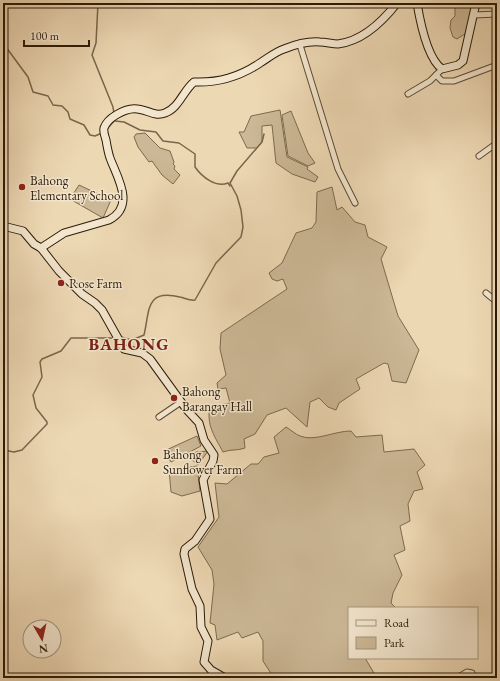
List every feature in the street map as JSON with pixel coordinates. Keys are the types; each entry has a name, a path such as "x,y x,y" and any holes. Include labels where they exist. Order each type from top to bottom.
{"street":[{"path":"41,248 64,233 97,225 117,214 122,202 122,185 110,158 104,133 110,118 124,110 138,108 164,114 169,112 194,82 209,83 223,80 253,68 282,50 300,45 320,42 339,44 357,37 380,23 397,3"},
{"path":"417,3 419,19 429,52 437,66 442,69"},
{"path":"408,94 436,75 442,69 458,66 463,61 476,3"},
{"path":"474,14 497,14"},
{"path":"300,45 338,169 355,203"},
{"path":"436,75 442,81 454,81 497,65"},
{"path":"480,156 497,143"},
{"path":"3,226 23,231 34,244 41,248 59,271 82,294 102,310 124,349 142,353 150,359 181,402 199,423 204,440 214,455 213,461 203,480 210,519 195,541 185,549 184,554 192,589 200,606 201,627 208,641 204,662 211,670 225,678"},
{"path":"486,294 497,302"},
{"path":"159,417 181,402"},
{"path":"457,678 467,672 472,673 474,678"}],"green space":[{"path":"455,3 475,3 465,34 457,39 453,37 450,28 451,20 455,16"},
{"path":"280,110 287,157 308,167 307,169 318,177 315,182 292,174 276,163 272,125 262,126 262,142 257,148 247,148 239,132 244,132 251,116"},
{"path":"291,111 308,153 315,163 308,166 288,156 282,115"},
{"path":"145,133 160,148 170,151 174,162 173,164 175,166 174,169 180,175 173,184 162,175 152,161 149,162 138,147 134,137 136,134"},
{"path":"79,185 111,200 103,218 70,199"},
{"path":"332,187 337,210 342,207 355,222 365,225 368,237 387,247 381,259 398,316 419,350 406,383 392,381 388,364 384,363 356,379 360,389 339,403 336,410 328,407 319,398 310,402 307,427 286,408 267,415 255,434 244,439 245,448 223,452 214,436 209,420 210,407 230,403 226,388 218,389 217,383 226,375 220,349 221,333 287,289 283,279 277,281 272,279 269,273 282,263 296,233 312,228 316,222 317,192"},
{"path":"286,427 298,435 306,438 345,431 351,431 356,437 382,435 384,452 414,449 425,465 417,472 423,489 414,491 408,504 410,521 400,526 405,550 394,555 402,575 393,593 391,603 395,607 348,607 348,659 366,659 374,673 369,678 280,678 278,676 274,678 263,661 263,641 258,632 242,638 238,632 217,640 215,625 210,623 214,584 212,570 198,547 219,517 215,483 227,484 251,464 258,464 264,457 279,453 274,437"},
{"path":"197,436 201,446 171,462 164,451"},
{"path":"208,451 198,465 189,457 196,452"},
{"path":"197,466 200,491 182,496 171,492 169,470"}],"waterway":[{"path":"98,3 96,43 92,55 113,107 114,114"},
{"path":"3,43 28,77 33,92 48,96 53,105 62,106 68,112 70,119 84,125 90,135 95,136 102,133"},
{"path":"108,128 114,121"},
{"path":"115,121 124,122 140,130 156,132 163,141 179,143 195,154 195,167 205,178 214,183 228,183 230,186"},
{"path":"121,337 132,340 144,335 151,304 160,296 169,295 195,300 216,263 241,237 243,227 241,210 237,196 230,183 237,171 262,142 264,134"},
{"path":"3,450 14,452 22,450 47,424 36,408 33,395 42,377 40,362 42,359 61,351 71,338 115,338"}],"place":[{"name":"Bahong Elementary School","path":"22,187"},
{"name":"Rose Farm","path":"61,283"},
{"name":"Bahong Barangay Hall","path":"174,398"},
{"name":"Bahong Sunflower Farm","path":"155,461"}],"district":[{"name":"BAHONG","path":"129,344"}]}
